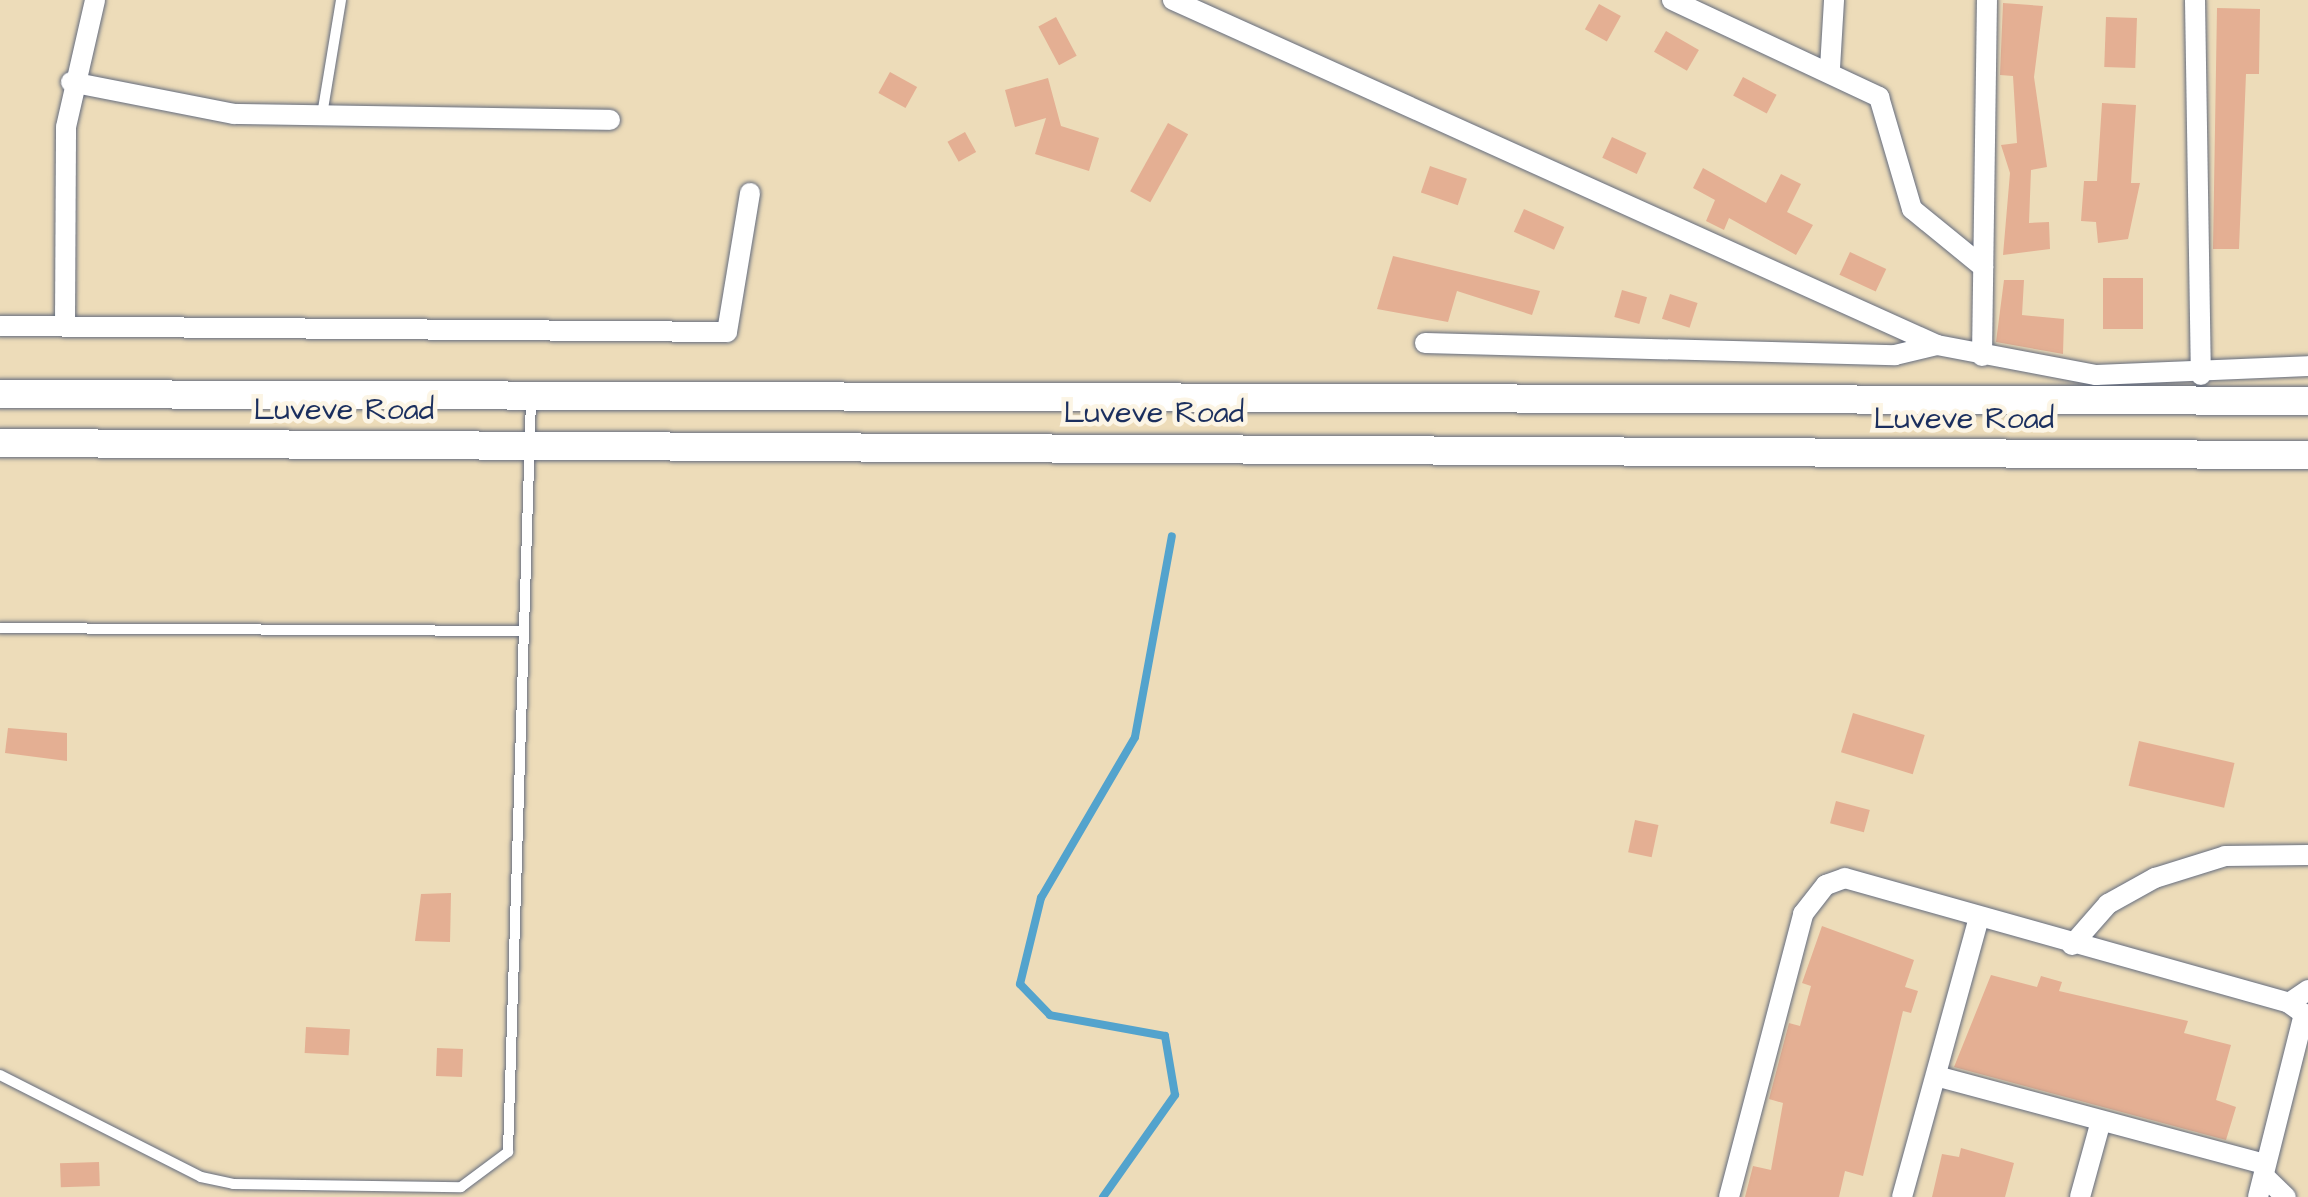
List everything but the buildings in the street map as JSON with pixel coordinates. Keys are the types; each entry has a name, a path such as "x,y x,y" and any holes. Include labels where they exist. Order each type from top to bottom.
{"street":[{"path":"65,325 61,208 71,82 95,0"},
{"path":"1173,0 1938,345 2096,375 2201,375 2308,366"},
{"path":"1672,0 1830,68 1886,104 1912,209 1983,267"},
{"path":"1830,68 1834,0"},
{"path":"1982,356 1987,0"},
{"path":"2195,0 2201,375"},
{"path":"71,82 187,110 610,120"},
{"path":"0,326 728,332 750,193"},
{"path":"1425,343 1895,355 1938,345"},
{"name":"Luveve Road","path":"0,394 2308,401"},
{"name":"Luveve Road","path":"0,443 2308,455"},
{"path":"2072,945 2108,904 2154,878 2225,856 2308,856"},
{"path":"1728,1197 1812,895 1845,878 2289,1003 2304,1014 2262,1179"},
{"path":"1902,1197 1979,918"},
{"path":"2289,1003 2308,990"},
{"path":"1936,1076 2101,1121 2262,1179 2286,1197"},
{"path":"2080,1197 2101,1121"}],"lane":[{"path":"322,116 341,0"},
{"path":"0,1075 233,1184 462,1187 497,1166 512,1136 531,393"},
{"path":"0,628 522,631"}],"waterway":[{"path":"1103,1197 1175,1095 1165,1036 1050,1015 1020,984 1041,898 1135,737 1172,536"}]}
